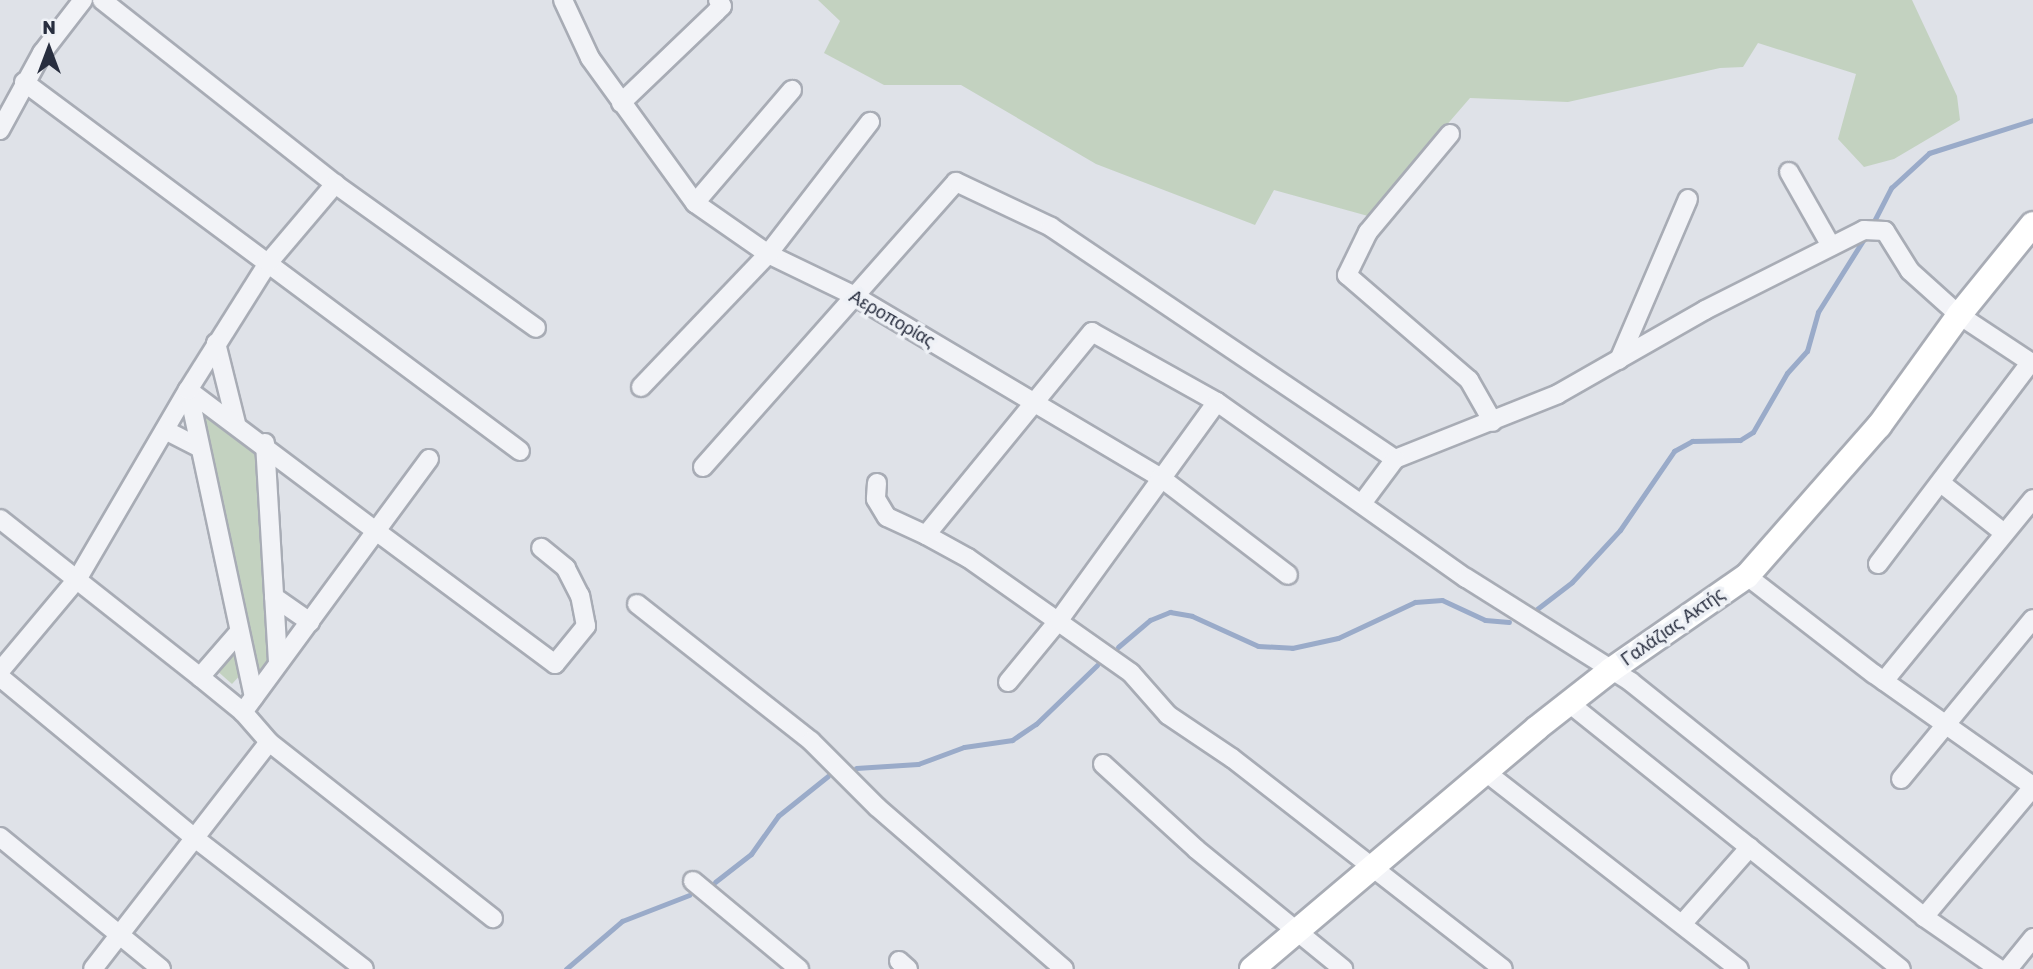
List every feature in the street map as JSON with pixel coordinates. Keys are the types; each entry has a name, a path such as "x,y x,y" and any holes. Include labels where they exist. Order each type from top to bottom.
{"street":[{"path":"0,130 24,82 83,0"},
{"path":"102,0 335,184 536,328"},
{"name":"Αεροπορίας","path":"563,0 590,58 695,203 768,254 853,295 1160,477 1288,575"},
{"path":"621,103 722,6 718,0"},
{"path":"24,82 520,451"},
{"path":"695,203 792,90"},
{"path":"641,387 768,254 870,122"},
{"path":"1450,134 1368,232 1347,275 1469,380 1493,422"},
{"path":"1789,172 1831,246"},
{"path":"703,467 956,182 1051,227 1395,459"},
{"path":"0,671 78,578 216,343 268,263 335,184"},
{"path":"1619,360 1688,200"},
{"path":"1363,502 1395,459 1493,422 1619,360 1705,310 1864,230 1885,231 1910,271 1959,315 2032,363 1878,564"},
{"name":"Γαλάζιας Ακτής","path":"1252,969 1569,703 1611,670 1746,576 1879,426 1959,315 2030,234"},
{"path":"926,535 1092,332 1217,402 1363,502 1466,578 1611,670 1924,917 1999,969"},
{"path":"216,343 236,423"},
{"path":"188,390 265,443 376,531 555,664 586,626 580,596 566,568 541,548"},
{"path":"188,390 254,697"},
{"path":"1008,682 1059,620 1160,477 1217,402"},
{"path":"165,430 201,448"},
{"path":"265,443 278,664"},
{"path":"243,712 429,459"},
{"path":"877,483 876,499 887,517 926,535 1059,620 1131,673 1168,715 1374,867 1503,969"},
{"path":"1941,483 2004,533"},
{"path":"1884,681 2033,499"},
{"path":"0,519 78,578 243,712 269,742 493,918"},
{"path":"1746,576 1884,681 2033,786 1924,917"},
{"path":"274,597 310,622"},
{"path":"637,604 811,741 877,807 1064,969"},
{"path":"1902,779 2033,619"},
{"path":"200,677 239,632"},
{"path":"0,677 196,839 364,969"},
{"path":"1569,703 1901,969"},
{"path":"93,969 269,742"},
{"path":"1103,764 1196,849 1343,969"},
{"path":"1487,773 1739,969"},
{"path":"0,837 161,969"},
{"path":"1683,923 1750,847"},
{"path":"693,881 799,969"},
{"path":"2008,969 2033,938"}],"green space":[{"path":"818,0 1912,0 1957,96 1960,120 1894,159 1864,167 1838,139 1856,74 1758,43 1743,67 1720,68 1568,102 1470,98 1368,216 1274,190 1255,225 1096,164 961,85 884,85 824,53 840,21"},
{"path":"198,404 257,447 271,661 257,679"},
{"path":"237,645 242,673 232,684 215,669"}],"waterway":[{"path":"1872,225 1891,188 1929,153 2033,120"},
{"path":"1537,609 1572,582 1620,530 1674,451 1692,441 1740,440 1753,432 1787,373 1807,351 1818,312 1865,237"},
{"path":"1118,647 1150,620 1170,612 1192,616 1258,646 1292,648 1338,638 1415,602 1442,600 1485,620 1509,622"},
{"path":"856,768 918,764 964,747 1012,740 1036,724 1097,665"},
{"path":"715,882 751,854 778,816 828,776"},
{"path":"566,969 622,921 689,895"}]}
